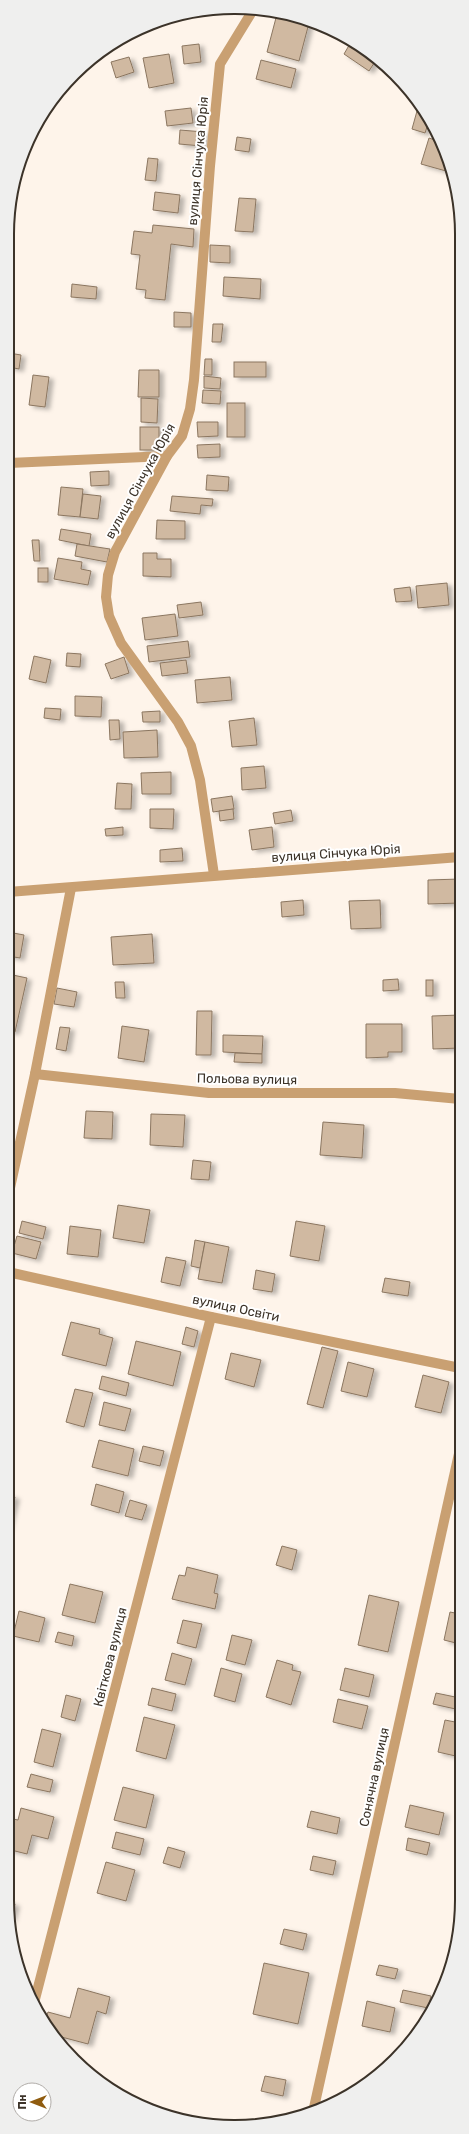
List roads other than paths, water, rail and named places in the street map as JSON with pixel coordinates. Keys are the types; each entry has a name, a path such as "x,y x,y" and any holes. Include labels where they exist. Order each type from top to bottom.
{"street":[{"name":"вулиця Сінчука Юрія","path":"214,875 200,780 191,746 178,722 121,643 109,616 106,597 108,575 115,552 167,456 182,436 190,409 194,380 210,166 220,64 250,14"},
{"path":"14,463 167,456"},
{"name":"вулиця Сінчука Юрія","path":"14,892 455,857"},
{"path":"14,1170 35,1074 71,888"},
{"name":"Польова вулиця","path":"35,1074 209,1093 395,1093 455,1099"},
{"name":"вулиця Освіти","path":"14,1273 211,1317 455,1367"},
{"name":"Квіткова вулиця","path":"36,1995 211,1317"},
{"name":"Сонячна вулиця","path":"315,2105 455,1472"}]}
